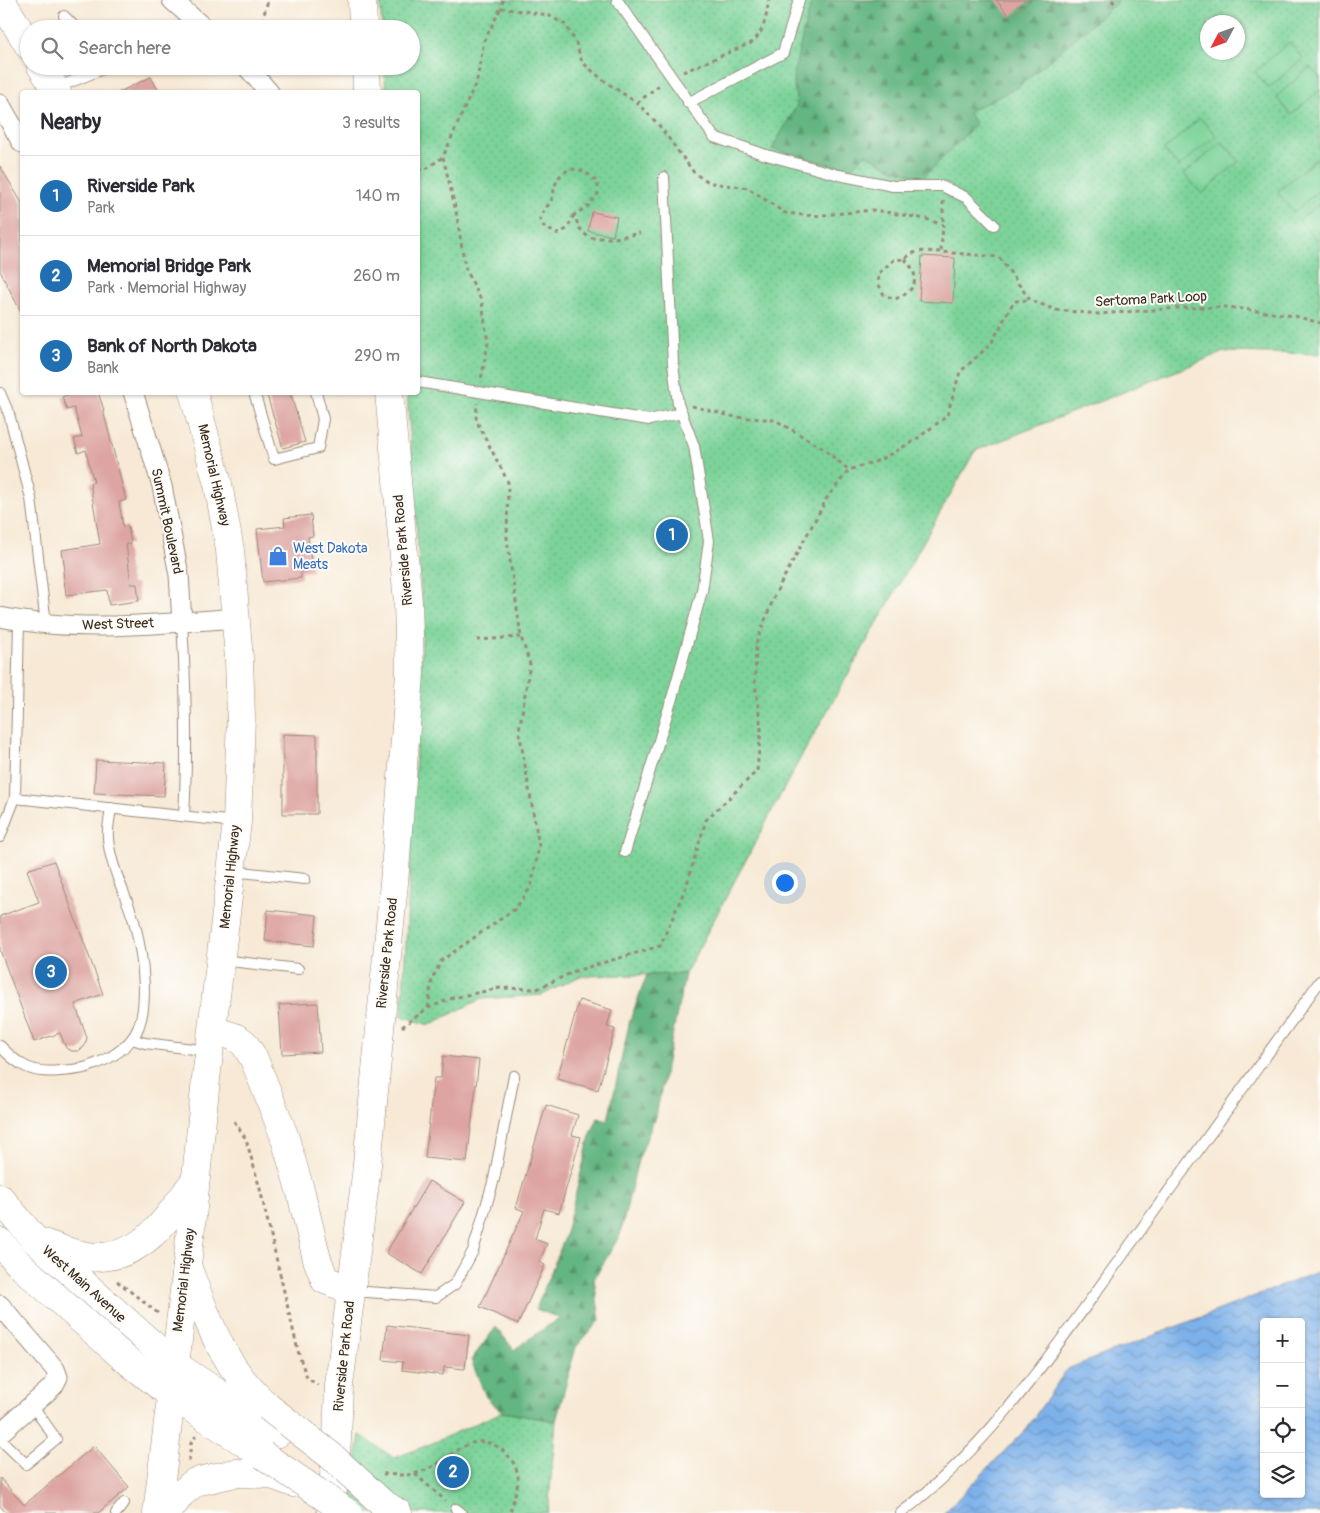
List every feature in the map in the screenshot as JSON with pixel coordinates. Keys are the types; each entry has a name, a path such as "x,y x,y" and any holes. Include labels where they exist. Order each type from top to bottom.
{"main road":[{"path":"1,0 20,31"},
{"path":"362,0 363,20"},
{"path":"366,75 367,90"},
{"name":"Memorial Highway","path":"157,1513 237,822 241,718 236,618 230,550 218,484 195,395"},
{"name":"Riverside Park Road","path":"331,1513 339,1385 366,1166 392,902 410,674 408,602 388,395"},
{"path":"211,1041 236,1038 244,1043 254,1059 284,1135 301,1193 317,1259 325,1280 351,1290"},
{"path":"35,1240 74,1253 99,1257 117,1254 138,1245 158,1230 195,1180"},
{"name":"West Main Avenue","path":"0,1198 35,1240 174,1364"},
{"name":"West Main Avenue","path":"0,1242 18,1263 123,1357 170,1394"},
{"path":"187,1266 217,1342 251,1392 330,1454 389,1508"},
{"path":"174,1364 270,1444 314,1490 348,1513"},
{"path":"170,1394 270,1444 389,1508"},
{"path":"167,1513 181,1494 195,1482 235,1473 269,1474 314,1490"}],"street":[{"path":"172,0 194,20"},
{"path":"254,75 267,90"},
{"path":"7,113 20,139"},
{"name":"Summit Boulevard","path":"134,395 162,486 178,575 182,622"},
{"name":"West Street","path":"0,617 46,624 85,626 236,618"},
{"path":"0,1305 55,1369 58,1377 54,1384 0,1433"}],"lane":[{"path":"617,0 688,103 714,137 763,154 839,175 893,186 942,186 968,198 994,225"},
{"path":"688,103 783,53 799,0"},
{"path":"64,16 68,20"},
{"path":"50,85 82,75"},
{"path":"625,852 672,698 702,591 709,541 694,446 680,408 673,364 664,177"},
{"path":"420,382 649,420 680,408"},
{"path":"0,393 9,414 31,498 46,624"},
{"path":"255,395 274,459 318,448 323,419 317,395"},
{"path":"1,834 15,798 19,621"},
{"path":"182,622 186,684 187,770 184,815"},
{"path":"15,798 237,822"},
{"path":"0,1046 12,1058 34,1071 57,1071 89,1067 112,1056 132,1039 141,1022 143,958 134,920 114,866 108,838 111,808"},
{"path":"231,871 305,879"},
{"path":"221,960 298,969"},
{"path":"901,1513 964,1458 1007,1410 1320,981"},
{"path":"132,1039 145,1043 211,1041"},
{"path":"351,1290 436,1297 455,1284 473,1251 494,1179 514,1076"},
{"path":"0,1439 26,1464 56,1439 32,1405"},
{"path":"116,1513 124,1503"}],"path":[{"path":"262,20 268,0"},
{"path":"420,169 426,169 442,157 477,80 484,40 501,8 503,0"},
{"path":"637,103 671,78 752,43 762,32 769,0"},
{"path":"1112,0 1115,4"},
{"path":"501,8 548,15 566,25 576,43 582,62 603,80 637,103 658,124 695,174 711,183 748,188 785,213 813,216 874,210 926,219 943,226"},
{"path":"428,1008 432,979 442,960 515,909 531,887 538,846 519,731 530,664 520,636 507,538 508,482 476,420 488,343 482,302 465,267 456,211 442,157"},
{"path":"581,169 590,173 598,183 598,194 588,206 574,215 567,229 558,234 544,227 540,219 543,210 551,201 559,177 569,170 581,169"},
{"path":"942,186 942,252"},
{"path":"574,215 580,229 588,238 615,238 640,233"},
{"path":"905,259 914,272 914,284 905,295 895,299 884,295 878,283 879,273 894,260 905,259 910,253 921,251 999,257 1030,300"},
{"path":"402,1027 428,1008 453,998 500,988 537,989 575,971 660,946 686,887 706,820 757,771 761,729 755,681 756,644 775,594 827,498 849,470 880,460 914,441 947,416 960,372 991,344 1014,301 1030,300"},
{"name":"Sertoma Park Loop","path":"1030,300 1056,310 1100,314 1178,308 1228,307 1295,316 1320,322"},
{"path":"680,408 708,409 736,417 775,420 821,447 849,470"},
{"path":"477,640 520,636"},
{"path":"234,1121 246,1139 299,1355 307,1378 317,1385 339,1385"},
{"path":"116,1280 161,1316"},
{"path":"188,1467 191,1443 199,1432"},
{"path":"377,1474 415,1474 439,1464 467,1445 481,1442 498,1446 512,1458 518,1477 510,1513"},
{"path":"415,1474 459,1511"}],"green space":[{"path":"380,0 1320,0 1320,354 1224,352 975,451 796,766 685,974 580,976 542,995 481,999 429,1025 402,1016 423,620 407,395 420,395 420,90 386,90 385,75 420,75 420,20 381,20"},
{"path":"812,0 1120,0 1018,87 968,112 976,124 923,178 894,169 865,154 850,170 772,149 797,105 793,78"},
{"path":"1289,42 1303,58 1269,88 1255,72"},
{"path":"1310,67 1320,78 1320,90 1291,115 1276,97"},
{"path":"1200,118 1216,135 1179,167 1164,150"},
{"path":"1222,142 1239,161 1202,194 1184,174"},
{"path":"1316,159 1320,164 1320,189 1294,212 1277,192"},
{"path":"1320,203 1320,237 1316,240 1299,220"},
{"path":"685,974 656,1115 638,1160 620,1235 594,1279 600,1320 576,1347 556,1421 502,1412 486,1397 471,1360 496,1327 514,1350 559,1318 536,1309 565,1237 590,1136 598,1117 608,1120 630,1020 647,975"},
{"path":"502,1412 556,1421 548,1513 348,1513 360,1435 394,1458"}],"water":[{"path":"1320,1271 1320,1513 944,1513 1027,1428 1067,1369"}],"building":[{"path":"996,0 1031,0 1010,17"},
{"path":"151,77 158,90 123,90"},
{"path":"0,166 20,200 20,310 0,271"},
{"path":"592,212 617,217 613,236 588,231"},
{"path":"922,256 955,258 953,303 919,301"},
{"path":"67,395 99,395 126,500 119,502 123,527 128,526 131,544 126,544 131,584 137,584 139,601 109,605 107,590 66,595 62,550 100,544 90,483 94,482 86,450 78,453 74,439 82,437 74,408 67,410 62,397"},
{"path":"267,395 291,395 305,442 283,448"},
{"path":"311,515 313,536 308,537 312,571 301,572 301,578 263,582 257,529 285,526 284,518"},
{"path":"283,734 317,735 317,814 283,814"},
{"path":"96,760 166,763 164,796 94,793"},
{"path":"54,861 103,994 75,1004 87,1038 84,1047 78,1051 71,1051 66,1048 60,1033 34,1042 0,950 0,916 39,902 27,870"},
{"path":"268,910 317,915 314,946 265,941"},
{"path":"579,1000 612,1010 607,1027 615,1029 598,1090 557,1079"},
{"path":"318,1003 321,1052 282,1054 279,1005"},
{"path":"443,1056 479,1060 467,1162 425,1158 434,1078 441,1078"},
{"path":"546,1105 578,1115 572,1135 581,1137 559,1213 544,1209 535,1239 547,1244 539,1262 545,1265 518,1324 480,1307 524,1211 516,1208"},
{"path":"429,1181 465,1202 422,1274 386,1253"},
{"path":"387,1325 469,1335 465,1369 444,1367 443,1375 402,1370 403,1362 383,1360"},
{"path":"94,1446 129,1487 98,1513 6,1513 0,1506 0,1478 24,1505"}],"place":[{"name":"Riverside Park","path":"672,535"},
{"name":"West Dakota Meats","path":"278,556"},
{"name":"Bank of North Dakota","path":"51,972"},
{"name":"Memorial Bridge Park","path":"453,1472"}]}
